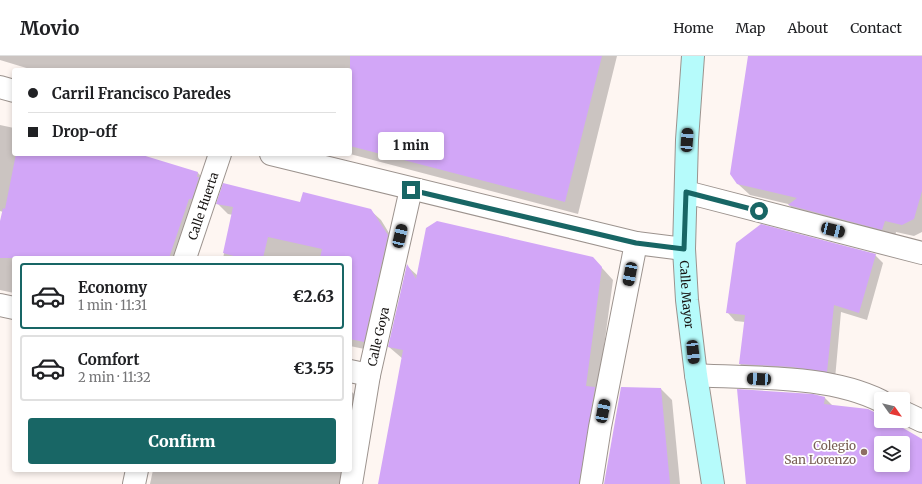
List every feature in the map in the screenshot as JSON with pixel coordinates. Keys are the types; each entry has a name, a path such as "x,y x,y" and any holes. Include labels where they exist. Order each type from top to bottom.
{"main road":[{"name":"Calle Mayor","path":"693,56 687,140 684,249 687,300 696,375 713,484"}],"street":[{"path":"0,87 12,90"},
{"name":"Calle Huerta","path":"186,256 219,156"},
{"path":"279,156 411,190 636,243 684,249"},
{"name":"Calle Goya","path":"352,472 360,373 411,190"},
{"path":"686,192 922,251"},
{"path":"591,484 600,427 636,243"},
{"path":"0,305 12,308"},
{"path":"696,375 822,382 866,394 874,398"},
{"path":"910,415 922,421"},
{"path":"134,484 137,472"},
{"name":"Calle Goya","path":"351,484 352,472"}],"building":[{"path":"350,56 602,56 565,202 352,147 352,68 350,68"},
{"path":"748,56 922,56 922,191 914,219 902,225 885,221 882,230 788,205 797,198 737,184 730,174"},
{"path":"16,156 146,156 198,172 197,177 199,177 192,199 189,199 170,256 12,256 12,258 0,258 0,221 3,208 5,209"},
{"path":"223,183 300,202 303,192 371,209 388,235 364,342 352,339 352,256 320,256 322,249 268,237 263,256 234,256 223,253 233,207 216,204"},
{"path":"437,221 593,257 602,267 586,386 595,387 579,484 378,484 403,350 388,347 407,264 416,279 426,228"},
{"path":"761,224 876,254 859,313 834,305 827,372 792,367 739,364 745,315 726,313 736,243"},
{"path":"621,387 661,388 670,484 604,484"},
{"path":"737,389 813,394 825,397 824,404 868,409 874,412 874,428 903,428 922,439 922,484 746,484"}],"place":[{"name":"Colegio San Lorenzo","path":"864,452"}],"route":[{"path":"411,190 636,243 684,249 686,192 759,211"}]}
